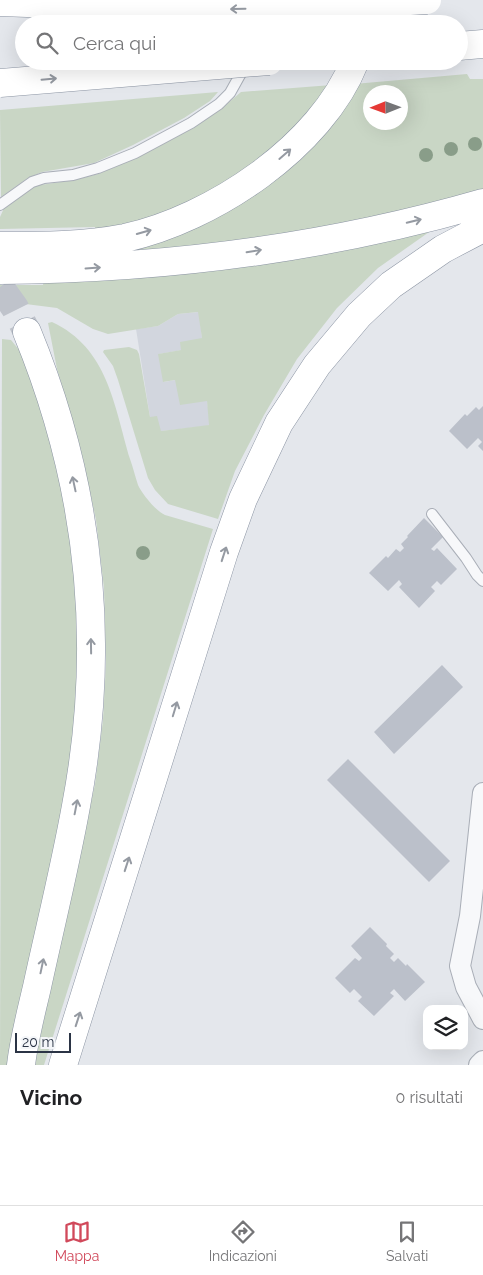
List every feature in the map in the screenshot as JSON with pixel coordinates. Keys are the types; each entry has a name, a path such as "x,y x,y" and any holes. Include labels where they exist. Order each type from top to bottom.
{"highway":[{"path":"371,15 375,0"},
{"path":"0,2 212,10 290,8 427,0"},
{"path":"468,45 483,44"},
{"path":"0,83 159,70"},
{"path":"0,270 100,242 144,233 196,212 232,192 257,176 298,142 336,96 350,70"},
{"path":"0,246 44,258 117,267 231,255 330,239 393,227 483,203"},
{"path":"63,1065 224,552 243,499 279,423 317,365 359,315 391,285 443,249 483,228"},
{"path":"21,1065 81,776 90,711 92,654 87,558 75,485 57,415 39,362 26,332"}],"street":[{"path":"483,793 481,831 470,916 460,966 466,987 483,1019"},
{"path":"479,1065 483,1061"}],"lane":[{"path":"269,15 272,0"},
{"path":"0,205 32,182 44,178 73,175 98,168 135,153 191,122 219,104 230,93 243,70"},
{"path":"432,514 483,581"}],"shaded area":[{"path":"199,312 202,338 182,350 159,354 164,382 175,380 207,400 210,424 207,426 161,431 150,417 136,329 158,326 178,314"}],"green space":[{"path":"467,74 470,79 483,79 483,191 374,219 267,239 121,256 122,248 169,236 354,84"},
{"path":"332,85 308,117 248,171 161,216 95,231 95,227 0,229 0,217 5,206 33,186 75,180 98,174 134,158 221,109 241,92"},
{"path":"218,92 210,101 184,118 133,145 94,163 42,172 28,178 1,197 0,110"},
{"path":"432,230 378,268 337,308 297,359 264,415 235,471 218,519 168,504 155,490 148,478 113,366 103,352 104,350 129,347 137,350 150,417 157,416 161,431 209,425 207,401 180,405 175,380 163,382 158,354 181,350 180,342 202,338 198,312 178,314 158,326 108,334 93,329 57,308 2,301 0,298 0,285 43,285 44,279"},
{"path":"52,322 71,333 86,347 97,363 113,399 138,485 146,497 165,515 213,529 44,1065 34,1065 95,784 103,720 106,662 104,588 96,520 83,459 57,369 48,323"},
{"path":"2,339 11,340 20,351 34,385 49,433 62,487 76,566 79,633 79,701 70,775 8,1065 0,1065"}],"building":[{"path":"483,406 483,451 478,446 482,442 478,438 467,449 449,431 465,414 467,416 476,407 479,410"},
{"path":"424,518 443,537 431,549 434,551 437,548 457,569 441,585 437,581 431,587 435,591 419,608 399,587 402,584 399,580 388,591 369,573 386,556 388,558 396,549 400,552 404,548 401,544"},
{"path":"442,665 463,687 394,754 374,732"},
{"path":"348,759 450,861 429,882 327,780"},
{"path":"370,927 394,954 390,958 394,962 398,958 425,982 405,1001 394,989 390,993 394,996 374,1016 358,1001 362,997 354,989 350,993 335,978 355,958 359,961 362,958 351,946"}],"tunnel":[{"path":"0,287 15,308 27,332"}]}
